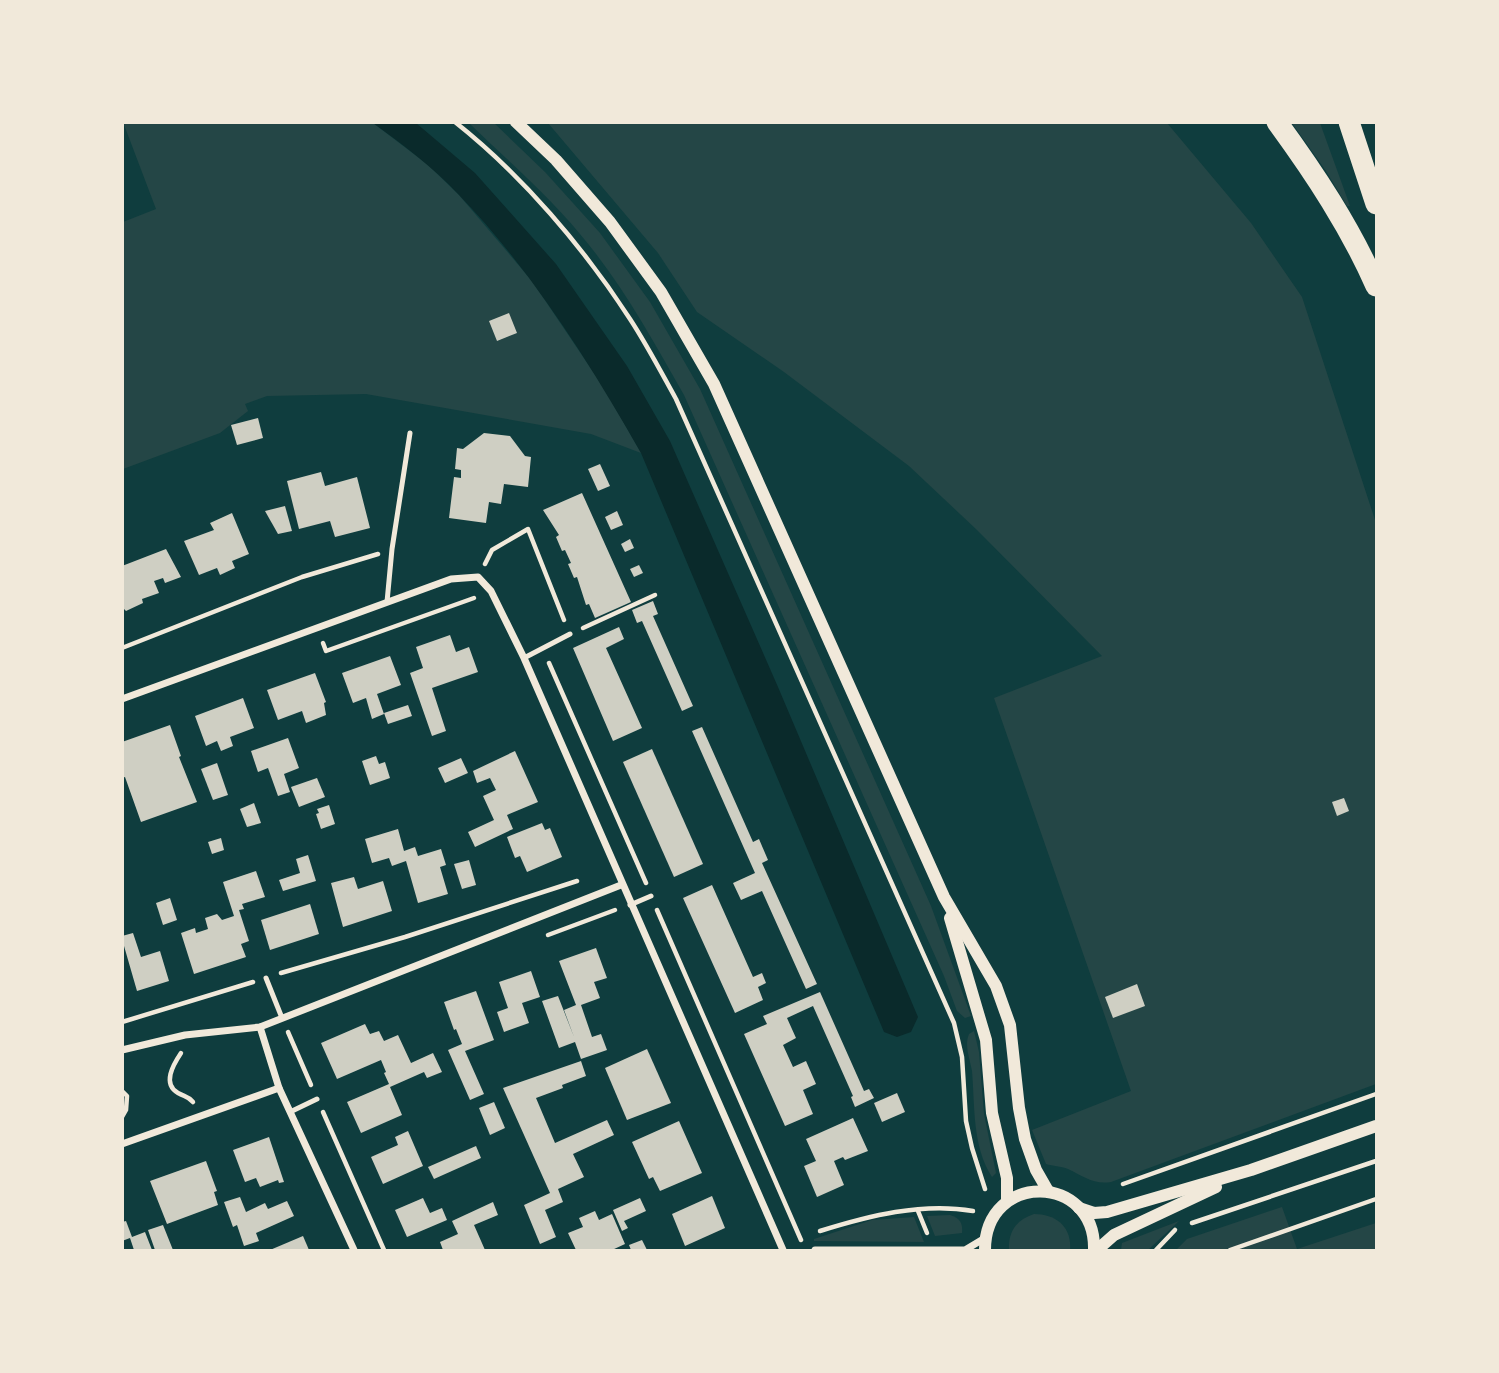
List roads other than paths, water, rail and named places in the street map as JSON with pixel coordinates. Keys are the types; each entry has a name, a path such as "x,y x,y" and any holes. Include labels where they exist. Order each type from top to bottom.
{"highway":[{"path":"1277,122 1317,177 1362,253 1377,286"},
{"path":"1349,122 1377,204"}],"street":[{"path":"516,122 556,160 610,222 661,292 714,384 944,897 996,986 1010,1025 1019,1108 1026,1139 1048,1191"},
{"path":"122,699 451,579 478,577 491,591 524,658 783,1251"},
{"path":"122,1050 184,1035 260,1027 621,885"},
{"path":"944,897 986,1040 992,1113 1007,1178 1007,1201"},
{"path":"260,1027 279,1088 354,1251"},
{"path":"122,1144 279,1088"},
{"path":"815,1251 965,1250 985,1244 997,1211 1007,1201 1034,1191 1048,1191 1065,1197 1079,1208 1094,1213 1107,1212 1251,1170 1377,1126"},
{"path":"1096,1251 1114,1235 1251,1170"},
{"path":"1079,1208 1092,1229 1096,1251"}],"lane":[{"path":"387,602 392,550 411,433"},
{"path":"524,658 570,634"},
{"path":"630,905 651,896"},
{"path":"265,978 282,1018"},
{"path":"290,1112 317,1099"}]}
